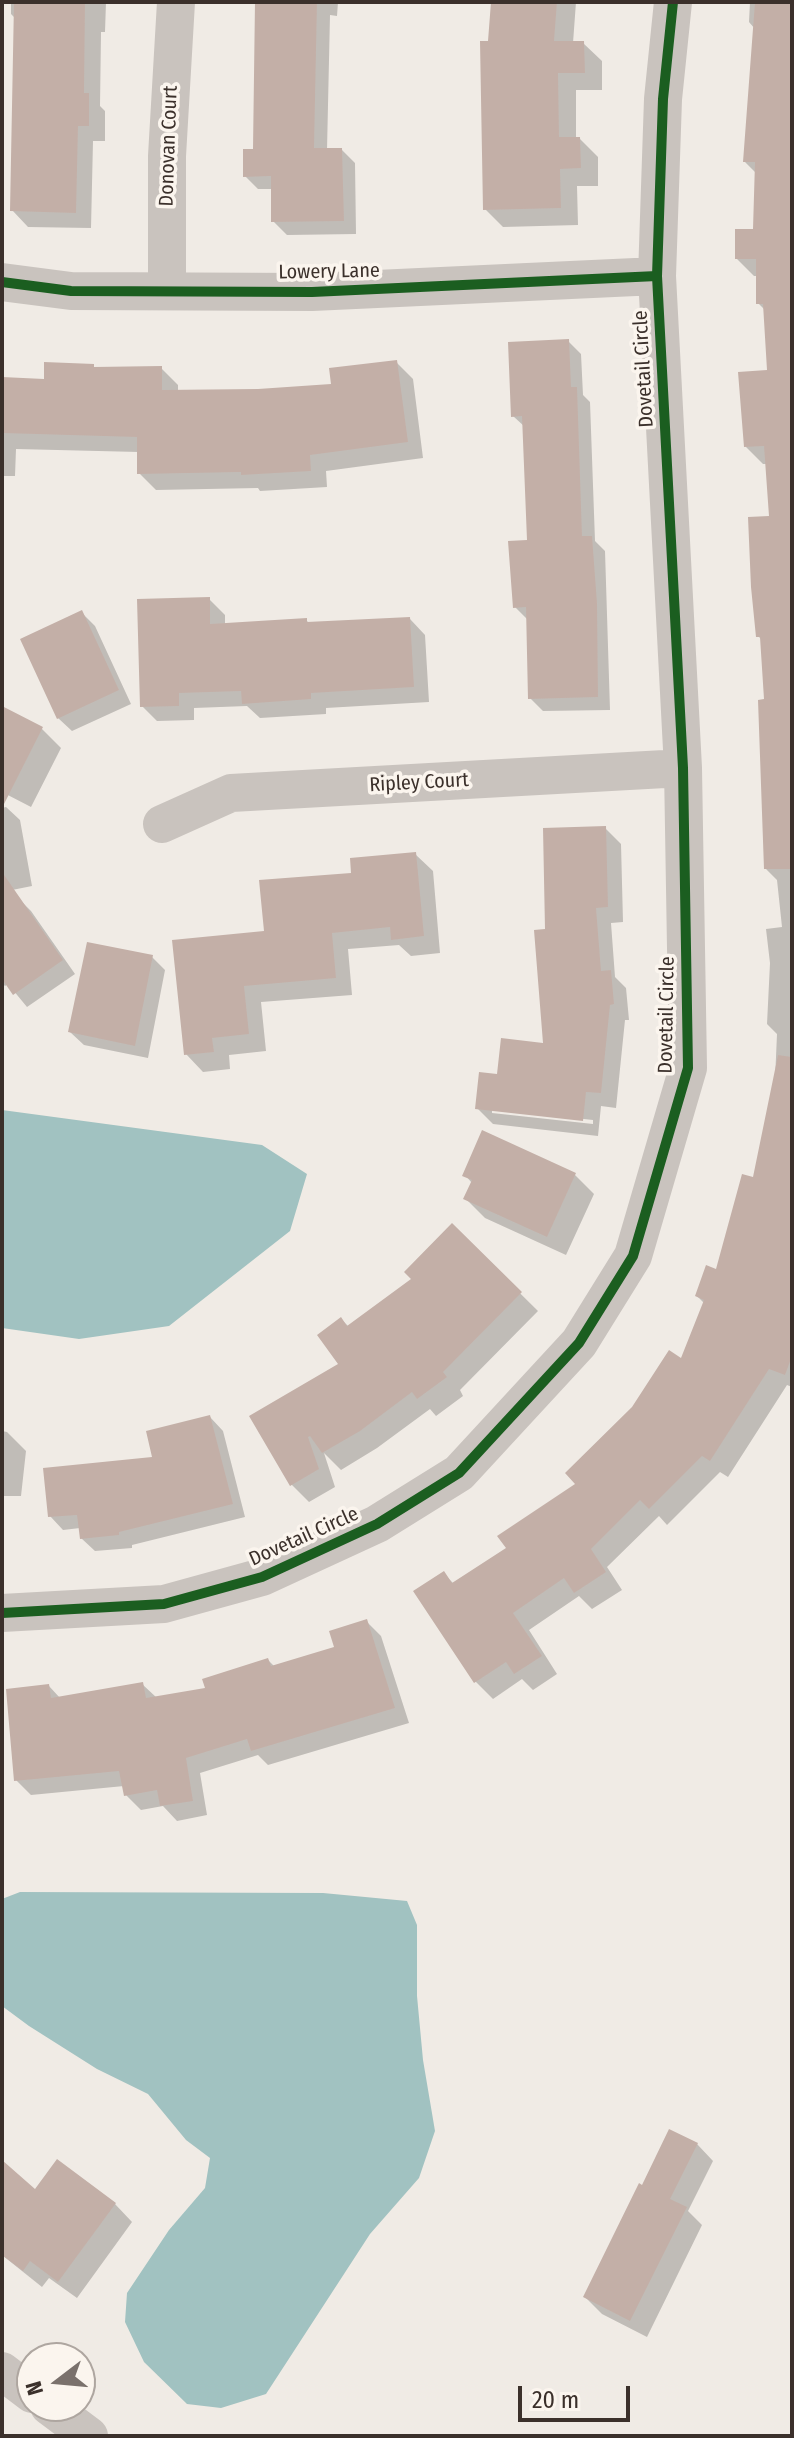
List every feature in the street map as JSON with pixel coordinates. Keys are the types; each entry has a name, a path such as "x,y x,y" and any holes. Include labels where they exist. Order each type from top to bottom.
{"street":[{"name":"Donovan Court","path":"167,290 167,156 176,2"},
{"name":"Dovetail Circle","path":"2,1613 164,1604 262,1577 377,1524 459,1473 579,1343 633,1256 688,1068 683,768 657,276 663,99 673,2"},
{"name":"Lowery Lane","path":"2,282 71,291 312,292 657,276"},
{"name":"Ripley Court","path":"162,824 231,793 683,768"},
{"path":"70,2422 89,2436"}],"water":[{"path":"2,1110 262,1145 307,1174 290,1231 169,1326 79,1339 2,1328"},
{"path":"20,1892 323,1893 407,1901 417,1925 417,1996 423,2060 435,2131 419,2178 370,2234 266,2394 221,2408 187,2404 144,2362 125,2322 127,2293 169,2230 205,2188 210,2158 186,2140 148,2094 97,2069 2,2006 2,1899"}],"building":[{"path":"14,2 85,2 84,93 89,93 89,126 78,126 76,213 10,211"},
{"path":"255,2 317,2 314,148 342,148 344,221 271,222 271,176 243,177 243,149 253,149"},
{"path":"491,2 557,2 554,41 584,41 585,73 558,73 559,137 580,137 581,168 560,169 561,208 483,210 480,41 488,41"},
{"path":"755,2 792,2 792,869 764,869 758,700 764,699 760,637 756,637 751,587 748,517 769,516 764,446 744,447 738,372 767,370 763,304 756,304 756,259 735,259 735,229 753,229 755,162 743,162"},
{"path":"569,339 571,387 577,387 582,536 592,536 597,603 598,697 528,699 526,607 513,608 508,541 527,540 522,416 511,417 508,342"},
{"path":"397,360 408,442 310,455 311,471 241,475 241,472 137,474 137,437 2,433 2,377 44,379 44,362 94,364 94,367 162,366 162,390 258,389 331,384 329,368"},
{"path":"210,597 210,624 307,618 307,622 410,617 414,687 311,693 311,699 242,704 241,691 179,693 179,706 140,707 137,599"},
{"path":"82,610 119,690 57,719 20,639"},
{"path":"2,706 43,727 2,808"},
{"path":"606,826 608,907 596,908 601,971 611,970 614,1004 610,1005 601,1093 586,1092 583,1121 475,1109 479,1072 497,1074 501,1038 543,1043 534,930 545,929 543,828"},
{"path":"416,852 424,936 391,940 390,927 332,933 336,978 244,986 249,1034 212,1038 214,1052 184,1055 172,940 264,931 259,880 351,873 350,858"},
{"path":"2,872 63,960 13,995 2,979"},
{"path":"87,942 153,955 135,1046 68,1032"},
{"path":"778,1055 792,1057 792,1356 785,1375 769,1369 710,1461 702,1456 649,1509 640,1500 591,1549 606,1572 574,1593 564,1578 513,1613 542,1656 514,1674 506,1662 474,1683 413,1591 444,1571 452,1583 506,1548 497,1536 575,1484 565,1473 632,1407 669,1350 681,1358 704,1300 695,1296 706,1265 716,1269 742,1174 753,1177"},
{"path":"482,1130 576,1173 547,1237 463,1199 472,1180 462,1176"},
{"path":"452,1223 522,1292 443,1372 447,1377 417,1399 412,1392 360,1431 322,1453 308,1437 319,1469 290,1486 249,1416 338,1364 317,1335 341,1317 347,1326 411,1279 404,1272"},
{"path":"210,1415 233,1504 119,1532 119,1535 80,1539 77,1515 48,1517 43,1468 152,1457 146,1431"},
{"path":"367,1619 395,1708 251,1751 247,1739 186,1758 193,1801 160,1806 157,1790 124,1796 119,1771 14,1781 6,1689 49,1684 51,1698 143,1682 146,1698 205,1688 202,1679 268,1658 271,1666 334,1647 329,1631"},
{"path":"669,2129 698,2143 670,2199 687,2207 630,2321 583,2297"},
{"path":"57,2159 116,2203 58,2282 30,2261 23,2271 2,2255 2,2160 35,2189"}],"cycle path":[{"path":"2,1613 164,1604 262,1577 377,1524 459,1473 579,1343 633,1256 688,1068 683,768 657,276 663,99 673,2"},
{"path":"2,282 71,291 312,292 657,276"}]}
